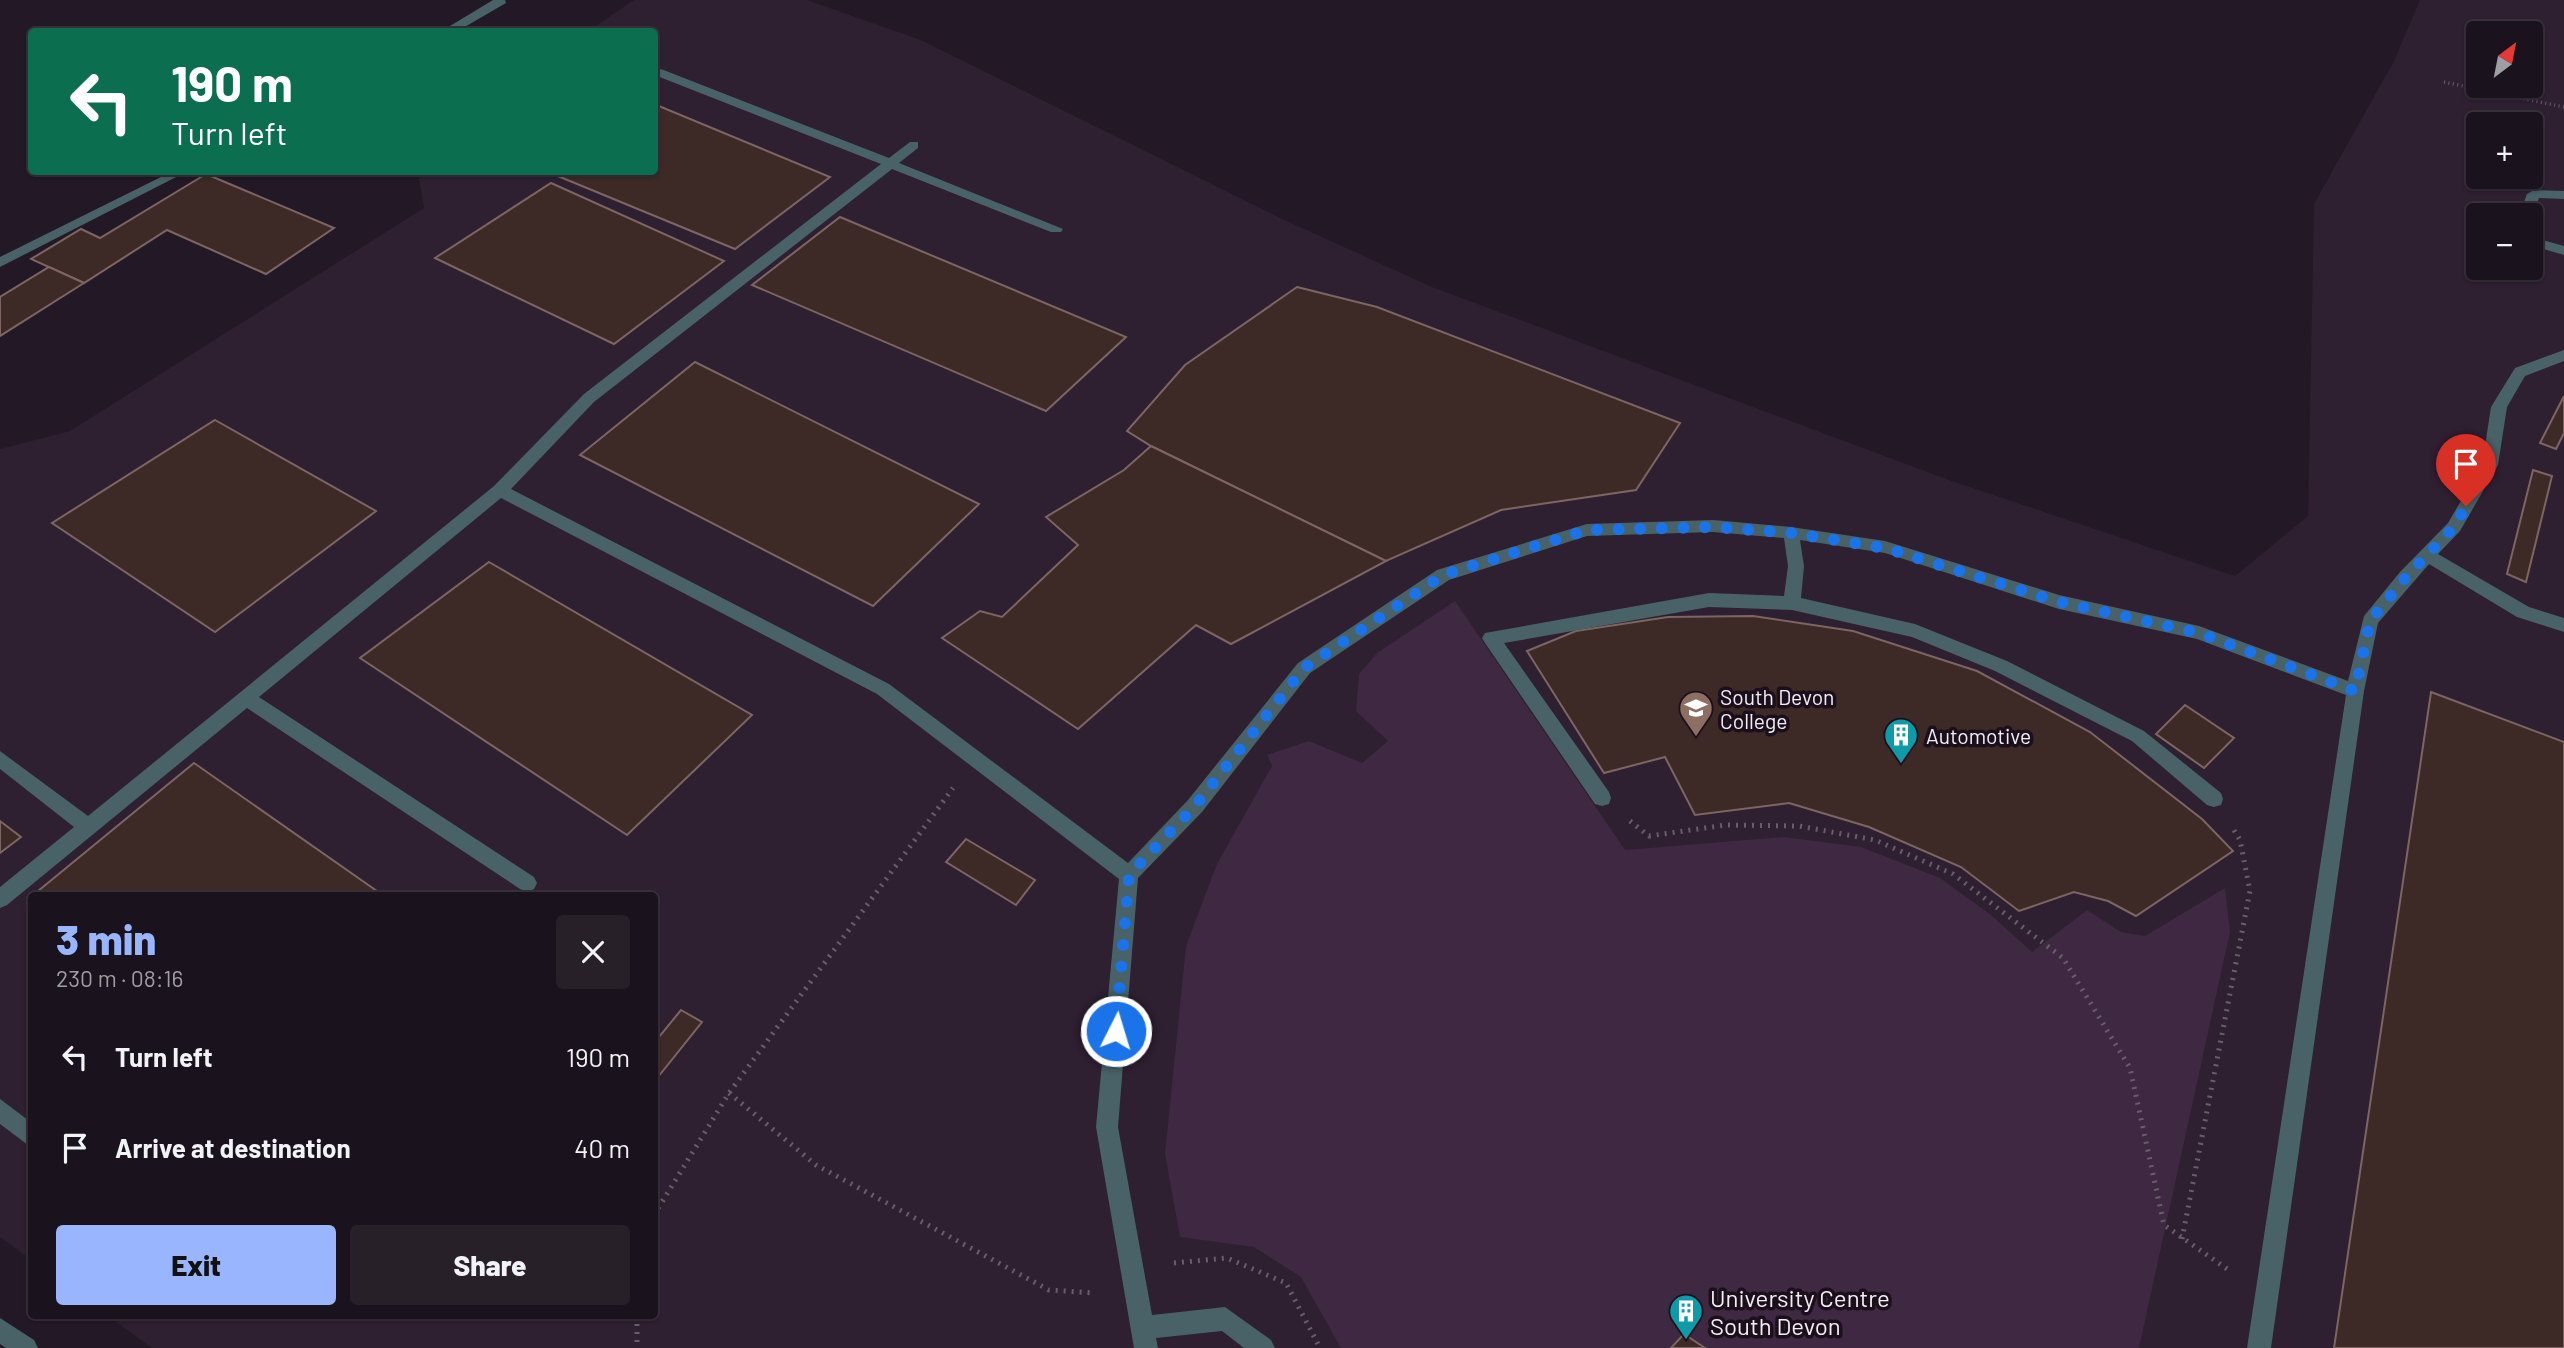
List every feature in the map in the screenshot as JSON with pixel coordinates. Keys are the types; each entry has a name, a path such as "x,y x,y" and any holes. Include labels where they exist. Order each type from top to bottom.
{"street":[{"path":"453,28 500,3 499,0"},
{"path":"661,73 1056,229"},
{"path":"0,899 500,490 589,398 914,145"},
{"path":"0,263 174,175"},
{"path":"2530,203 2533,194 2564,195"},
{"path":"2543,245 2564,251"},
{"path":"2259,1348 2355,691 2370,621 2454,527 2490,465 2499,407 2520,372 2564,355"},
{"path":"500,490 883,689 1129,875"},
{"path":"1263,1348 1225,1319 1144,1338 1107,1127 1129,875 1195,806 1304,668 1443,575 1587,530 1713,527 1791,533 1885,548 2059,602 2199,633 2355,691"},
{"path":"1791,533 1796,566 1792,603"},
{"path":"2427,555 2523,612 2564,625"},
{"path":"1602,798 1491,638 1709,600 1792,603 1915,631 2001,666 2138,736 2214,799"},
{"path":"246,698 527,883"},
{"path":"0,759 88,827"},
{"path":"0,1110 28,1134"},
{"path":"0,1330 26,1348"}],"path":[{"path":"2444,82 2564,107"},
{"path":"658,1208 729,1093 974,759"},
{"path":"1602,798 1649,836 1726,825 1799,826 1875,839 1953,874 1964,882 2063,958 2130,1068 2164,1225 2182,1240 2267,1295"},
{"path":"2182,1240 2250,891 2240,840 2214,799"},
{"path":"729,1093 816,1165 1049,1290 1136,1296"},
{"path":"637,1319 637,1348"}],"shaded area":[{"name":"South Devon College","path":"634,0 807,0 921,40 1276,216 1432,287 1949,480 2235,576 2308,516 2314,204 2394,61 2420,0 2564,0 2564,1348 152,1348 112,1319 658,1319 658,892 28,892 28,1258 0,1237 0,449 70,431 424,208 418,175 658,175 658,28 592,28"},
{"path":"1455,601 1625,850 1784,837 1861,847 1940,878 1991,915 2032,952 2087,910 2121,932 2145,936 2225,888 2230,932 2139,1348 1705,1348 1684,1334 1671,1348 1341,1348 1301,1277 1254,1247 1180,1237 1165,1154 1186,946 1217,864 1272,766 1267,755 1309,741 1362,763 1388,741 1356,711 1359,674 1377,653"}],"building":[{"path":"658,106 830,177 735,249 555,175 658,175"},
{"path":"204,175 334,228 266,274 167,230 84,283 31,259 81,229 100,238"},
{"path":"551,183 724,261 614,344 435,258"},
{"path":"840,217 1126,337 1046,411 752,285"},
{"path":"49,267 84,283 0,336 0,297"},
{"path":"1297,287 1377,307 1680,423 1636,490 1501,510 1386,561 1151,446 1127,431 1185,365"},
{"path":"695,362 979,504 873,606 580,455"},
{"path":"2564,396 2564,433 2556,449 2540,443"},
{"path":"215,420 376,511 215,632 52,523"},
{"path":"1151,446 1386,561 1231,644 1196,625 1078,729 942,638 980,611 1002,617 1078,545 1046,517 1124,470"},
{"path":"2533,470 2552,476 2526,582 2507,574"},
{"path":"489,562 752,715 627,835 360,658"},
{"name":"Automotive","path":"1753,616 1853,631 1977,671 2090,732 2202,819 2233,851 2136,916 2108,901 2074,892 2019,911 1961,867 1869,827 1789,803 1695,815 1665,757 1604,773 1527,651 1576,631 1668,617"},
{"path":"2431,692 2564,742 2564,1348 2334,1348"},
{"path":"2185,705 2234,738 2204,768 2156,734"},
{"path":"194,763 378,892 37,892"},
{"path":"0,821 21,837 0,853"},
{"path":"966,839 1035,880 1016,905 946,862"},
{"path":"681,1010 702,1022 658,1077 658,1038"},
{"name":"University Centre South Devon","path":"1684,1334 1705,1348 1671,1348"}],"place":[{"name":"South Devon College","path":"1696,738"},
{"name":"Automotive","path":"1901,765"},
{"name":"University Centre South Devon","path":"1686,1341"}],"route":[{"path":"1116,1031 1129,875 1195,806 1304,668 1443,575 1587,530 1713,527 1791,533 1885,548 2059,602 2199,633 2355,691 2370,621 2406,577 2454,527 2466,506"}]}
